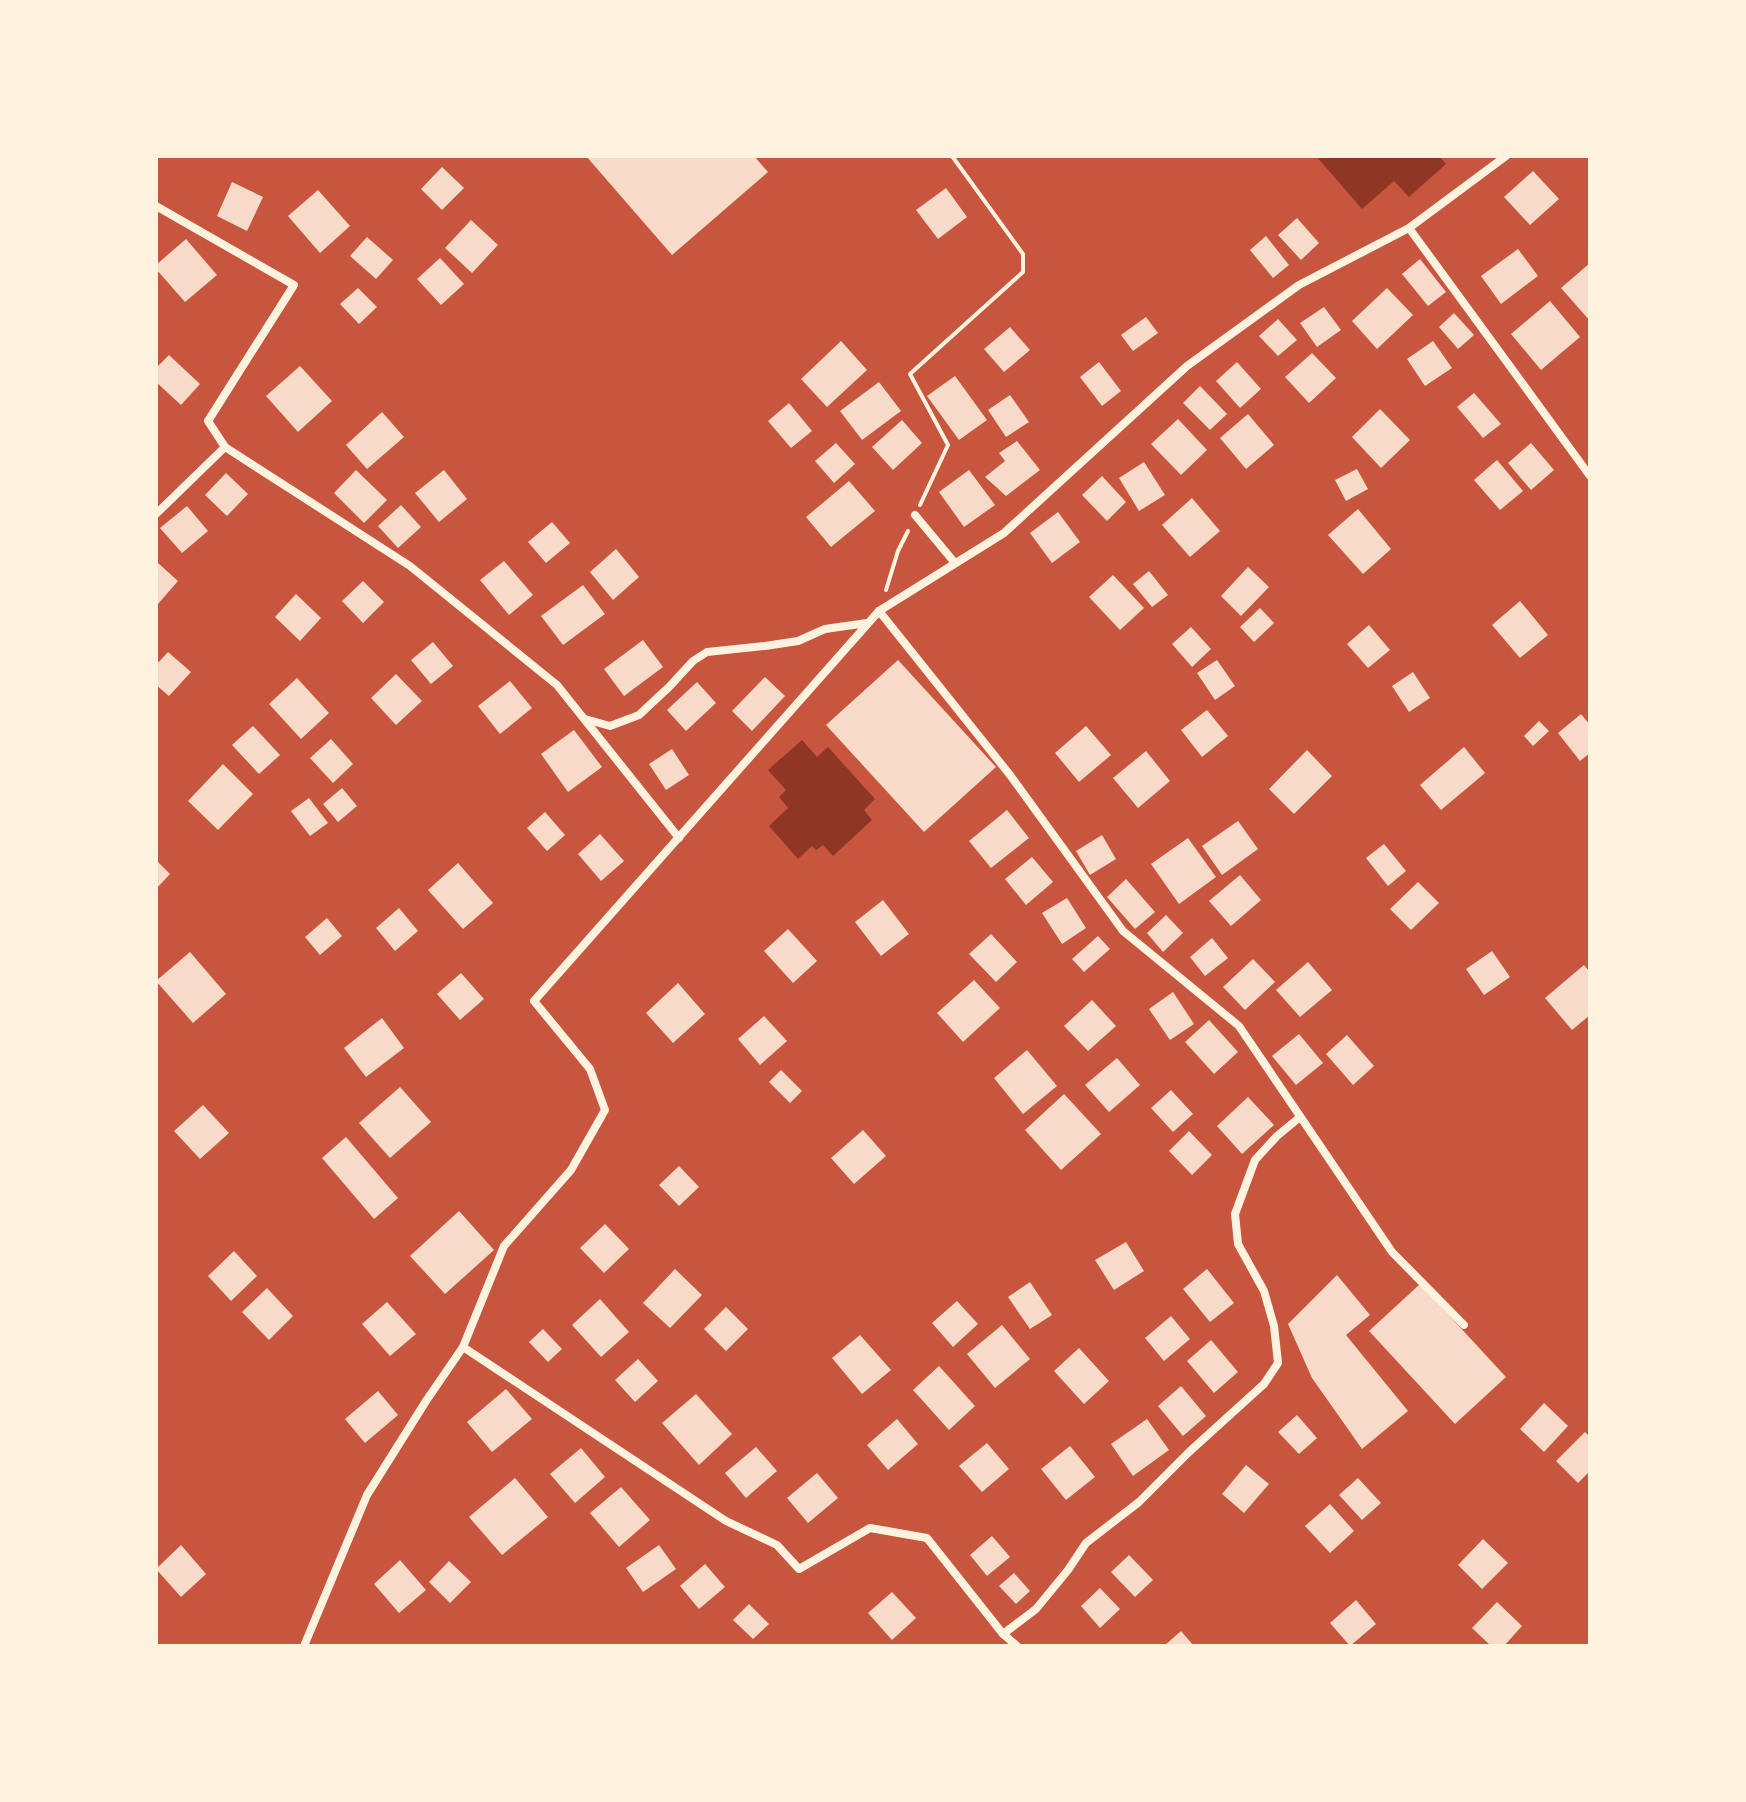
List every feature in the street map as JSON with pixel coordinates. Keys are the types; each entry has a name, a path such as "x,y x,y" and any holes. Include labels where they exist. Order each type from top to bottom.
{"street":[{"path":"304,1646 367,1495 463,1347 504,1246 571,1170 605,1110 590,1069 534,1001 879,611 1004,533 1187,366 1299,285 1409,228 1506,156"},
{"path":"156,206 294,285 208,421 225,447 410,566 557,685 679,838"},
{"path":"1409,228 1590,476"},
{"path":"156,514 225,447"},
{"path":"915,515 955,563"},
{"path":"879,611 1010,775 1123,931 1239,1026 1392,1252 1464,1325"},
{"path":"583,718 610,726 639,715 693,661 707,652 798,641 825,629 868,623"},
{"path":"1003,1634 1036,1609 1086,1543 1139,1502 1264,1384 1278,1363 1274,1326 1264,1291 1238,1244 1235,1214 1255,1160 1300,1117"},
{"path":"463,1347 726,1521 777,1545 799,1569 870,1528 927,1538 1003,1634 1017,1646"}],"path":[{"path":"879,611 898,551 948,445 910,374 1023,272 1023,254 952,156"}],"shaded area":[{"path":"1316,156 1439,156 1446,164 1409,197 1394,181 1362,209"},
{"path":"802,740 817,757 828,747 875,799 864,810 872,820 833,856 823,845 816,850 812,846 798,859 769,826 788,808 779,797 786,790 768,770"}],"building":[{"path":"586,156 754,156 768,172 672,255"},
{"path":"442,167 464,188 442,210 421,189"},
{"path":"1533,171 1559,199 1530,225 1504,197"},
{"path":"232,182 263,197 247,231 217,216"},
{"path":"946,188 967,217 938,239 916,210"},
{"path":"318,190 350,226 320,253 288,216"},
{"path":"1297,218 1319,243 1301,260 1278,235"},
{"path":"471,220 498,245 472,273 445,248"},
{"path":"1266,236 1289,265 1273,278 1250,250"},
{"path":"367,237 393,260 376,279 350,256"},
{"path":"186,239 217,275 185,302 156,269 156,265"},
{"path":"1518,249 1538,276 1501,304 1481,276"},
{"path":"440,258 464,284 441,305 417,279"},
{"path":"1420,259 1446,292 1428,306 1402,274"},
{"path":"1590,263 1590,321 1561,288"},
{"path":"358,288 377,307 359,324 340,304"},
{"path":"1387,288 1413,315 1377,349 1352,321"},
{"path":"1550,301 1580,337 1541,370 1511,334"},
{"path":"1324,307 1341,330 1317,347 1300,323"},
{"path":"1454,313 1474,335 1458,349 1439,327"},
{"path":"1146,317 1158,333 1133,351 1121,335"},
{"path":"1278,319 1297,340 1278,356 1259,336"},
{"path":"1010,327 1030,350 1004,372 984,349"},
{"path":"841,341 867,370 827,407 801,379"},
{"path":"1433,341 1452,368 1425,386 1407,359"},
{"path":"1312,353 1336,378 1309,403 1285,377"},
{"path":"169,355 200,384 181,405 156,382 156,368"},
{"path":"1099,362 1121,391 1102,406 1080,377"},
{"path":"1237,362 1261,389 1240,408 1216,381"},
{"path":"300,366 332,401 298,432 266,396"},
{"path":"955,376 987,420 959,440 927,396"},
{"path":"879,382 901,411 862,440 840,411"},
{"path":"1200,386 1227,414 1210,430 1183,403"},
{"path":"1474,393 1501,424 1483,438 1457,407"},
{"path":"1010,395 1029,422 1006,437 988,410"},
{"path":"789,403 812,431 791,448 768,421"},
{"path":"1380,409 1410,440 1381,468 1352,437"},
{"path":"382,412 404,437 367,469 346,445"},
{"path":"1248,414 1274,445 1246,469 1220,438"},
{"path":"1178,419 1207,450 1181,475 1151,444"},
{"path":"902,420 922,443 893,470 872,447"},
{"path":"1017,441 1040,470 1006,496 985,477 1005,461 999,453"},
{"path":"836,443 855,464 834,483 815,461"},
{"path":"1531,443 1554,470 1531,490 1508,463"},
{"path":"1497,460 1523,491 1500,510 1474,480"},
{"path":"1144,462 1165,495 1139,511 1119,478"},
{"path":"1357,469 1368,489 1346,501 1335,480"},
{"path":"356,470 387,500 364,523 334,493"},
{"path":"444,470 467,499 439,522 415,493"},
{"path":"969,470 995,505 964,527 939,492"},
{"path":"226,473 248,494 227,516 205,495"},
{"path":"1102,476 1126,502 1107,521 1082,495"},
{"path":"849,481 875,511 831,547 806,517"},
{"path":"1192,498 1220,531 1190,557 1162,525"},
{"path":"401,505 421,527 398,548 378,526"},
{"path":"187,506 208,531 182,553 160,528"},
{"path":"1358,509 1391,549 1363,574 1328,535"},
{"path":"1058,512 1080,542 1052,563 1030,533"},
{"path":"552,522 570,543 546,563 528,542"},
{"path":"616,549 639,577 613,600 590,572"},
{"path":"504,561 533,595 509,615 480,580"},
{"path":"158,563 178,581 158,604 156,565"},
{"path":"1248,567 1269,587 1241,616 1221,596"},
{"path":"1149,571 1168,595 1152,607 1133,584"},
{"path":"1113,575 1144,608 1120,630 1089,597"},
{"path":"363,581 384,602 363,623 342,601"},
{"path":"583,585 605,614 563,645 541,616"},
{"path":"296,594 321,618 300,641 275,617"},
{"path":"1520,601 1548,635 1520,658 1492,625"},
{"path":"1260,608 1274,623 1254,642 1240,627"},
{"path":"1369,625 1390,650 1368,668 1347,644"},
{"path":"1191,627 1211,649 1192,667 1172,644"},
{"path":"643,640 663,667 624,696 604,669"},
{"path":"433,642 453,666 431,684 411,660"},
{"path":"168,652 191,672 169,696 156,685 156,665"},
{"path":"898,660 996,767 924,832 826,725"},
{"path":"1217,660 1235,686 1215,700 1197,673"},
{"path":"1413,672 1430,698 1409,712 1392,686"},
{"path":"396,674 422,701 396,725 371,698"},
{"path":"765,677 785,696 752,731 732,711"},
{"path":"297,678 329,713 301,739 269,704"},
{"path":"510,681 532,708 500,734 478,706"},
{"path":"697,682 716,703 686,731 667,710"},
{"path":"1207,710 1228,736 1202,757 1181,730"},
{"path":"1581,714 1590,725 1590,753 1580,761 1558,733"},
{"path":"1539,721 1549,731 1533,746 1524,736"},
{"path":"253,726 280,755 259,774 232,745"},
{"path":"1086,726 1111,755 1079,782 1055,753"},
{"path":"574,730 602,767 568,792 541,754"},
{"path":"331,739 353,764 333,783 310,758"},
{"path":"1464,747 1485,773 1441,810 1420,785"},
{"path":"672,749 689,775 666,790 649,764"},
{"path":"1307,750 1332,776 1294,814 1269,789"},
{"path":"1146,751 1170,781 1138,808 1113,778"},
{"path":"223,764 253,794 218,830 188,801"},
{"path":"342,788 357,806 338,822 323,804"},
{"path":"309,798 328,823 310,836 291,811"},
{"path":"1007,810 1029,838 991,868 969,841"},
{"path":"545,812 565,835 547,851 527,828"},
{"path":"1238,821 1258,849 1222,875 1202,846"},
{"path":"600,834 624,861 601,881 578,854"},
{"path":"1102,835 1116,859 1090,875 1076,851"},
{"path":"1188,838 1216,877 1179,904 1151,864"},
{"path":"1384,844 1406,871 1388,886 1366,858"},
{"path":"1032,857 1053,882 1026,905 1005,879"},
{"path":"156,860 170,874 156,889"},
{"path":"458,863 493,903 463,929 428,890"},
{"path":"1240,875 1261,900 1231,926 1209,901"},
{"path":"1126,879 1155,912 1135,929 1107,897"},
{"path":"1418,882 1439,903 1411,930 1390,909"},
{"path":"1067,898 1086,928 1062,944 1042,913"},
{"path":"883,900 909,934 881,956 855,922"},
{"path":"399,908 418,931 395,951 376,928"},
{"path":"1166,915 1183,933 1163,952 1147,933"},
{"path":"327,918 342,936 320,955 305,937"},
{"path":"788,929 817,961 793,983 764,951"},
{"path":"991,934 1017,962 996,982 969,954"},
{"path":"1098,936 1110,949 1084,972 1072,959"},
{"path":"1212,938 1228,958 1205,976 1190,957"},
{"path":"1492,951 1510,977 1484,995 1466,969"},
{"path":"190,952 226,994 193,1023 156,981"},
{"path":"1253,959 1275,982 1245,1010 1223,987"},
{"path":"1308,962 1332,990 1300,1017 1276,990"},
{"path":"1584,965 1590,972 1590,1015 1572,1030 1545,998"},
{"path":"461,973 484,999 460,1020 437,994"},
{"path":"974,980 1000,1008 963,1042 937,1013"},
{"path":"678,983 705,1014 673,1043 646,1013"},
{"path":"1173,992 1194,1024 1170,1040 1149,1009"},
{"path":"1092,1000 1116,1026 1088,1051 1064,1026"},
{"path":"764,1016 787,1041 760,1065 738,1039"},
{"path":"382,1018 404,1048 366,1077 344,1048"},
{"path":"1209,1020 1238,1052 1214,1074 1185,1042"},
{"path":"1299,1034 1323,1063 1296,1085 1272,1056"},
{"path":"1347,1035 1374,1066 1353,1085 1326,1054"},
{"path":"1027,1050 1057,1086 1023,1114 994,1078"},
{"path":"1117,1058 1140,1085 1109,1112 1085,1085"},
{"path":"781,1070 802,1091 790,1103 769,1082"},
{"path":"400,1087 431,1122 390,1158 359,1123"},
{"path":"1171,1090 1193,1114 1173,1132 1151,1108"},
{"path":"1064,1094 1101,1134 1061,1170 1025,1130"},
{"path":"1248,1097 1274,1125 1242,1154 1217,1126"},
{"path":"203,1105 229,1133 200,1159 174,1131"},
{"path":"863,1130 886,1156 854,1184 831,1158"},
{"path":"1189,1131 1212,1155 1192,1175 1169,1151"},
{"path":"346,1137 398,1198 374,1219 322,1158"},
{"path":"679,1166 699,1187 679,1206 659,1185"},
{"path":"459,1211 494,1250 445,1294 410,1256"},
{"path":"605,1224 629,1249 604,1273 580,1248"},
{"path":"1126,1242 1144,1271 1114,1290 1095,1260"},
{"path":"234,1251 257,1276 231,1301 208,1276"},
{"path":"675,1269 702,1295 670,1328 643,1303"},
{"path":"1207,1269 1234,1303 1210,1322 1183,1289"},
{"path":"1337,1275 1370,1315 1346,1335 1408,1411 1362,1449 1312,1378 1288,1324"},
{"path":"1030,1282 1052,1315 1030,1329 1008,1297"},
{"path":"1420,1284 1506,1377 1455,1424 1369,1331"},
{"path":"267,1288 293,1316 269,1340 242,1312"},
{"path":"600,1299 629,1332 601,1357 572,1325"},
{"path":"957,1301 978,1324 953,1347 932,1323"},
{"path":"387,1302 416,1334 390,1356 362,1324"},
{"path":"726,1307 748,1329 726,1351 704,1329"},
{"path":"1171,1316 1190,1339 1164,1361 1145,1338"},
{"path":"1002,1325 1030,1359 995,1388 967,1354"},
{"path":"543,1329 562,1349 548,1362 529,1342"},
{"path":"860,1335 891,1370 862,1394 832,1358"},
{"path":"1211,1340 1238,1372 1214,1393 1187,1361"},
{"path":"1079,1348 1109,1381 1084,1404 1054,1371"},
{"path":"638,1359 658,1381 635,1402 615,1380"},
{"path":"939,1366 975,1406 949,1430 913,1390"},
{"path":"1181,1386 1206,1416 1183,1436 1158,1406"},
{"path":"506,1389 532,1419 492,1452 467,1422"},
{"path":"378,1391 398,1415 365,1443 345,1419"},
{"path":"696,1394 732,1434 699,1465 662,1423"},
{"path":"1544,1403 1568,1426 1544,1452 1520,1429"},
{"path":"1297,1415 1317,1438 1299,1454 1278,1432"},
{"path":"897,1419 918,1444 888,1470 867,1445"},
{"path":"1147,1419 1169,1450 1133,1476 1111,1444"},
{"path":"1585,1432 1590,1437 1590,1471 1578,1483 1556,1461"},
{"path":"987,1443 1009,1469 982,1492 959,1466"},
{"path":"1070,1446 1095,1477 1066,1500 1041,1469"},
{"path":"756,1447 777,1471 746,1498 725,1473"},
{"path":"581,1448 605,1477 575,1503 550,1474"},
{"path":"1246,1465 1269,1484 1244,1513 1222,1494"},
{"path":"817,1473 838,1498 808,1523 787,1498"},
{"path":"515,1478 548,1517 502,1555 469,1517"},
{"path":"1358,1478 1381,1503 1362,1520 1339,1495"},
{"path":"621,1487 650,1520 619,1547 590,1513"},
{"path":"1330,1504 1354,1531 1330,1553 1305,1526"},
{"path":"992,1536 1010,1557 987,1576 970,1555"},
{"path":"1483,1539 1508,1563 1482,1589 1458,1565"},
{"path":"181,1545 206,1574 181,1597 156,1569"},
{"path":"659,1545 676,1569 643,1592 626,1568"},
{"path":"1129,1555 1153,1580 1135,1597 1111,1572"},
{"path":"400,1560 426,1590 399,1613 374,1584"},
{"path":"449,1561 471,1582 450,1603 429,1582"},
{"path":"705,1564 725,1587 699,1609 680,1586"},
{"path":"1014,1573 1030,1591 1016,1604 999,1586"},
{"path":"1100,1588 1120,1609 1100,1628 1081,1606"},
{"path":"892,1592 916,1618 892,1640 868,1613"},
{"path":"1356,1600 1376,1624 1350,1646 1330,1623"},
{"path":"1497,1602 1522,1626 1504,1646 1491,1646 1472,1628"},
{"path":"749,1604 769,1624 753,1639 733,1620"},
{"path":"1181,1631 1194,1646 1164,1646"}]}
